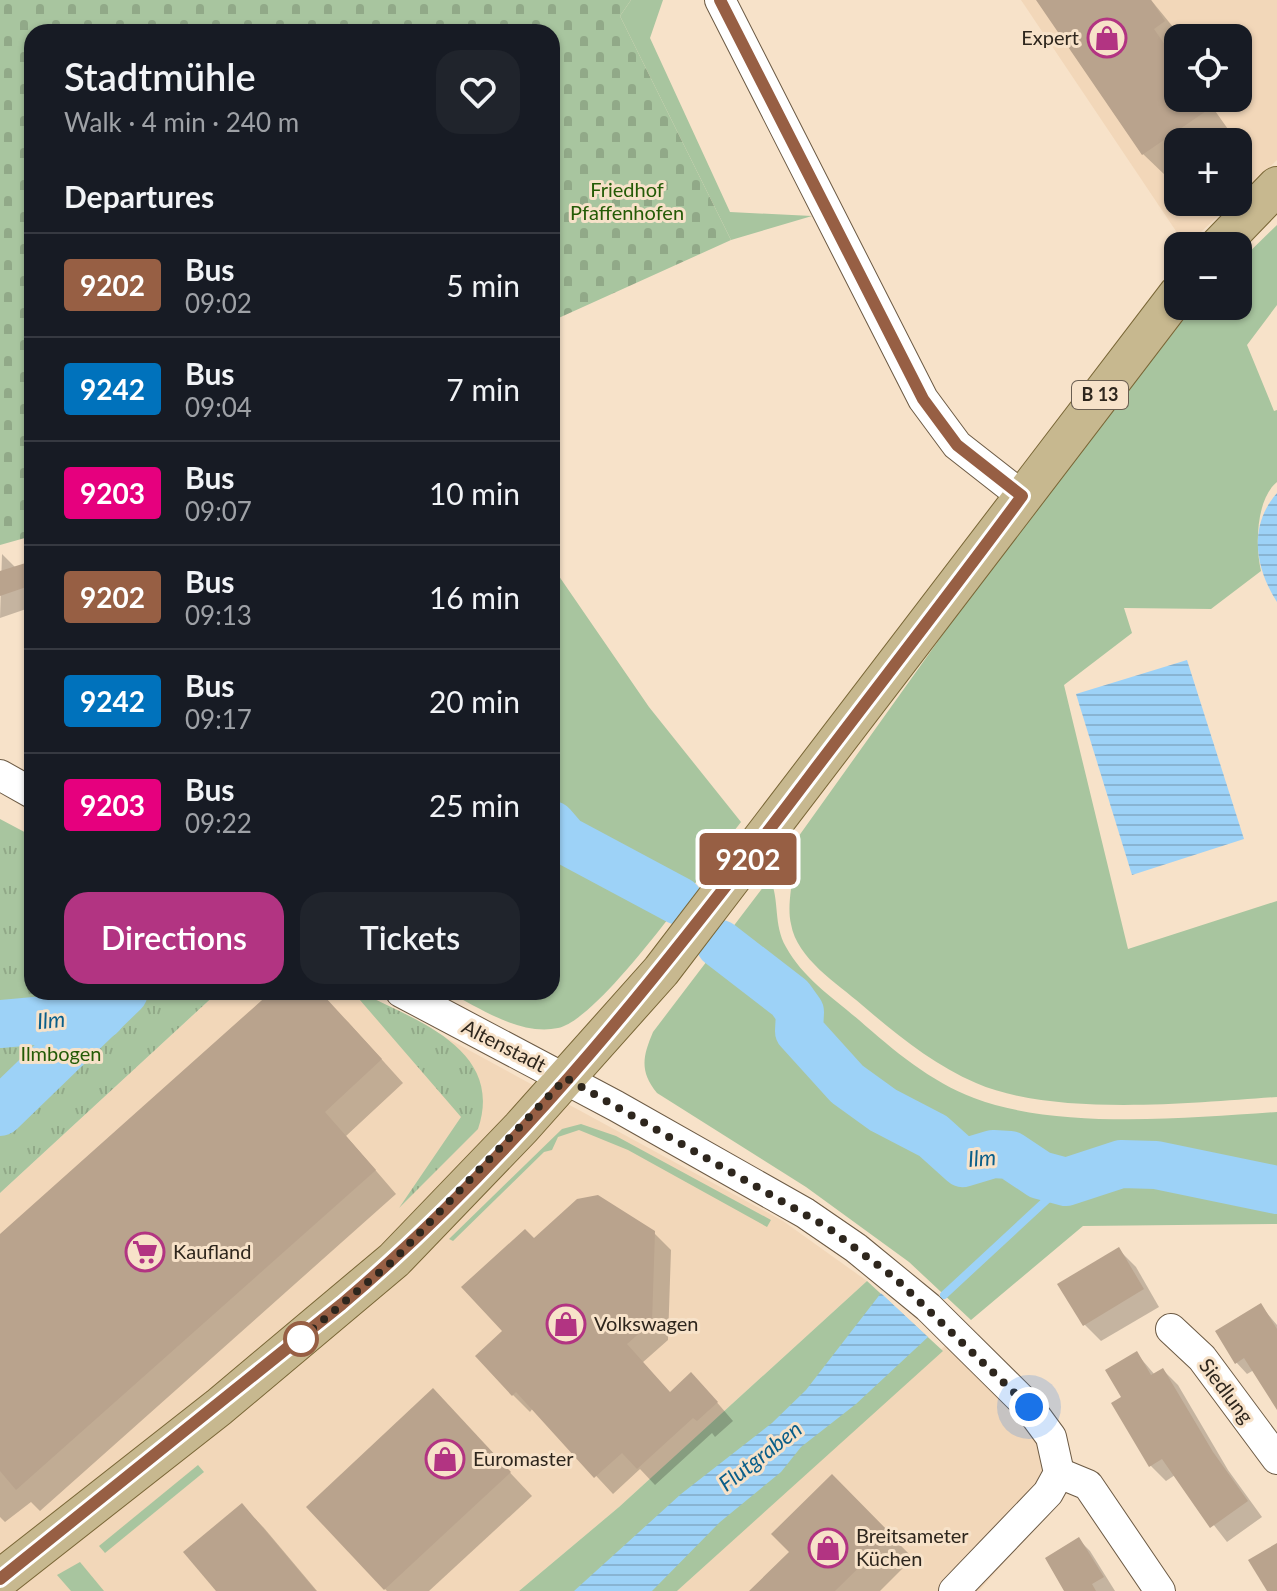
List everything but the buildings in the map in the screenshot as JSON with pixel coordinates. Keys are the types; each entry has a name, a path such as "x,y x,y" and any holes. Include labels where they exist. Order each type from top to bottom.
{"main road":[{"path":"1233,232 1277,186"},
{"name":"B 13","path":"0,1579 219,1407 394,1260 566,1078 661,971 1164,312"}],"street":[{"path":"720,0 923,399 957,445 1022,496"},
{"path":"0,775 24,788"},
{"name":"Altenstadt","path":"416,1000 566,1078 805,1213 895,1278 957,1335 1044,1426 1056,1447 1059,1473"},
{"name":"Siedlung","path":"1171,1329 1202,1358 1277,1459"},
{"path":"954,1591 1048,1493 1059,1473 1088,1485 1160,1591"}],"shaded area":[{"path":"1021,0 1277,0 1277,160 1252,184 1252,128 1164,128 1164,213"},
{"path":"1166,216 1218,216 1201,232 1177,232"},
{"path":"209,1000 377,1000 783,1221 867,1281 619,1507 519,1591 0,1591 0,1193"},
{"path":"957,1335 1044,1426 1050,1510 979,1591 677,1591"}],"green space":[{"name":"Friedhof Pfaffenhofen","path":"0,0 631,0 620,16 731,240 560,317 560,24 24,24 24,538 0,545"},
{"path":"631,0 663,0 650,38 730,212 812,216 731,240 620,16"},
{"path":"1277,225 1277,305 1247,345 1274,411 1277,410 1277,482 1261,511 1258,549 1261,571 1211,609 1124,608 1132,633 1064,685 1128,949 1277,901 1277,1097 1124,1105 1083,1104 1008,1094 960,1076 931,1058 819,969 795,937 789,911 793,870 781,861 991,567 1183,320 1252,320 1252,249"},
{"path":"560,578 649,707 741,822 627,970 577,1018 558,1028 544,1029 529,1028 501,1019 464,1000 560,1000"},
{"name":"Ilmbogen","path":"0,819 24,832 24,1000 209,1000 0,1193"},
{"path":"770,878 782,938 801,968 899,1054 958,1091 1007,1108 1083,1118 1164,1119 1277,1112 1277,1224 1083,1226 971,1320 909,1262 806,1187 657,1093 647,1078 644,1063 653,1032"},
{"path":"360,1000 376,1000 429,1027 450,1041 467,1058 479,1078 483,1101 478,1129 399,1208 461,1117"},
{"path":"581,1124 616,1136 771,1220 767,1227 628,1150 579,1130 558,1137 552,1150 544,1152 453,1241 449,1239 562,1129"},
{"path":"867,1281 943,1351 677,1591 519,1591 619,1507"},
{"path":"198,1465 204,1472 105,1553 99,1546"},
{"path":"80,1562 104,1591 71,1591 57,1575"}],"water":[{"path":"1277,493 1277,602 1269,589 1260,561 1258,533 1268,506"},
{"path":"1187,660 1244,839 1132,875 1076,694"},
{"path":"881,1293 928,1337 856,1404 801,1447 781,1472 720,1522 652,1591 574,1591 681,1494 772,1423 806,1390"}],"pier":[{"path":"884,1290 931,1334 931,1339 881,1293"}],"waterway":[{"name":"Ilm","path":"560,834 565,840 679,901"},
{"name":"Ilm","path":"720,944 790,998 800,1012 799,1031 847,1084 883,1110 933,1136 963,1163 993,1154 1010,1155 1040,1175 1066,1182 1121,1164 1156,1165 1277,1190"},
{"name":"Ilm","path":"0,1112 116,1000"},
{"name":"Ilm","path":"0,1024 101,1015"},
{"name":"Flutgraben","path":"944,1295 1066,1182"}],"bus line":[{"name":"9202","path":"0,1579 219,1407 394,1260 481,1171 661,971 1022,496 957,445 923,399 720,0"}],"place":[{"name":"Expert","path":"1107,38"},
{"name":"Kaufland","path":"145,1252"},
{"name":"Volkswagen","path":"566,1324"},
{"name":"Euromaster","path":"445,1459"},
{"name":"Breitsameter Küchen","path":"828,1548"}],"route":[{"path":"301,1339 296,1343 394,1260 566,1078 827,1227 895,1278 1029,1407"}]}
